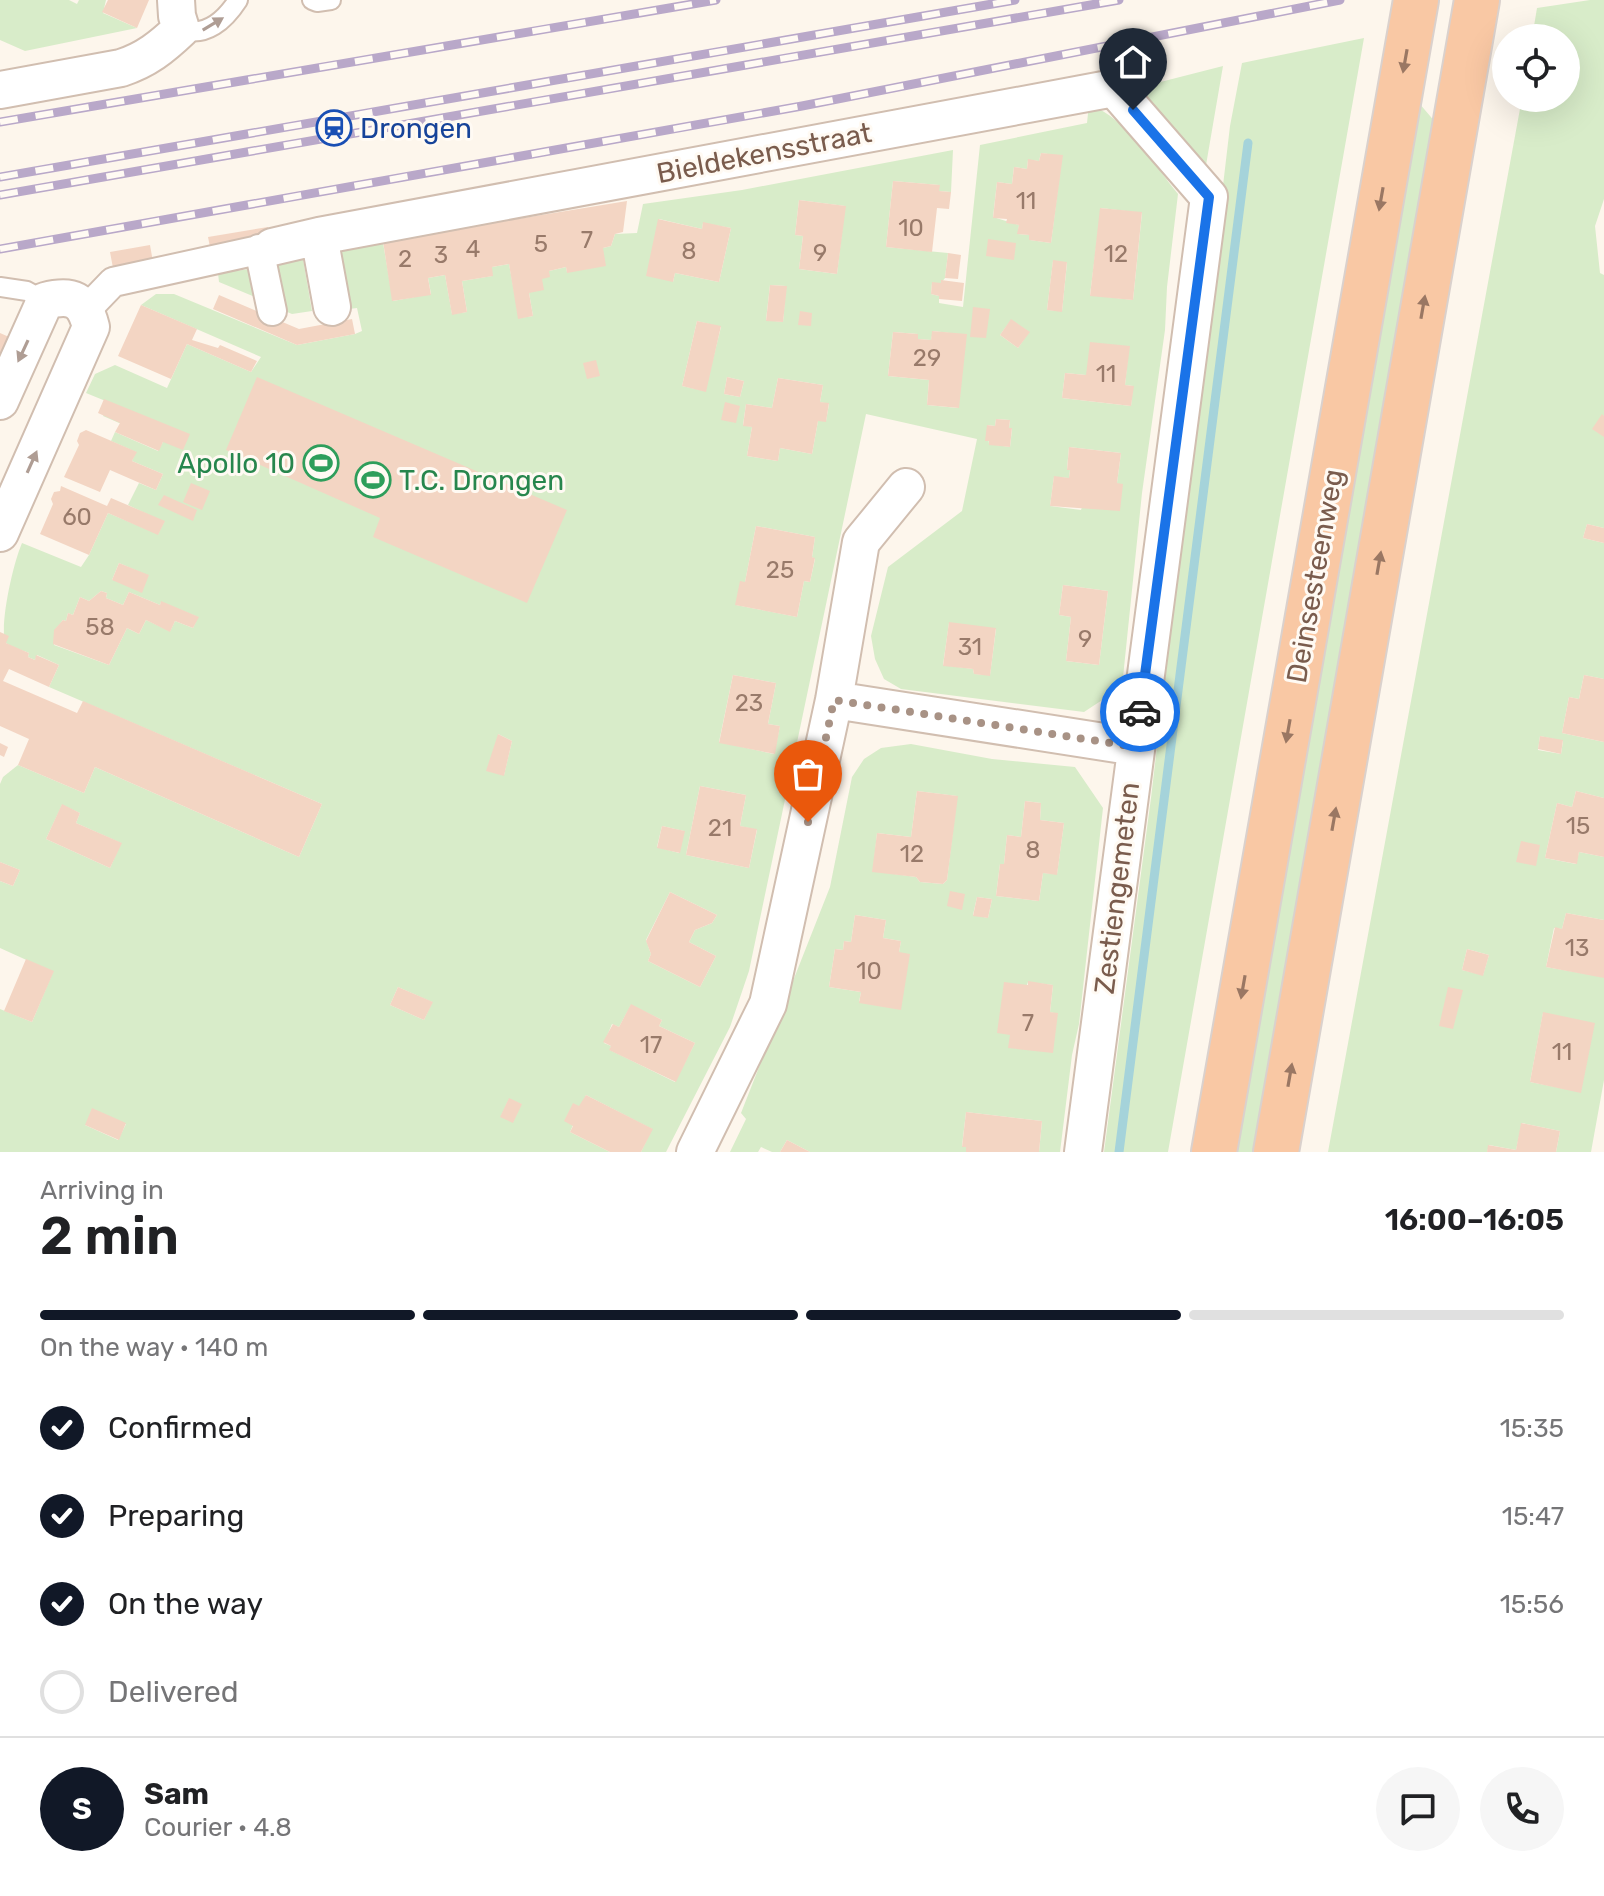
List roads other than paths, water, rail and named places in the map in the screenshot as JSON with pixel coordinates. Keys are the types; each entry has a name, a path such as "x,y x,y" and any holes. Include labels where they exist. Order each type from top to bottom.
{"highway":[{"name":"Deinsesteenweg","path":"1214,1152 1416,0"},
{"path":"1276,1152 1477,0"}],"street":[{"path":"0,90 130,65 160,49 179,15"},
{"name":"Bieldekensstraat","path":"265,248 1114,88 1209,197"},
{"name":"Zestiengemeten","path":"1083,1152 1209,197"},
{"path":"319,236 332,307"},
{"path":"87,309 113,282 265,248 272,311"},
{"path":"0,401 45,301 63,296 87,309 91,327 0,533"},
{"path":"695,1152 768,1004 834,700 861,542 906,487"},
{"path":"834,700 1136,747"}],"lane":[{"path":"179,15 193,34 207,30 227,16 238,0"},
{"path":"312,0 331,0"},
{"path":"0,287 27,291 45,301"}],"waterway":[{"path":"1119,1152 1248,143"}],"railway":[{"path":"0,122 716,0"},
{"path":"0,177 1015,0"},
{"path":"0,195 1119,0"},
{"path":"0,249 802,106 1340,0"}],"place":[{"name":"Drongen","path":"334,128"},
{"name":"Apollo 10","path":"321,463"},
{"name":"T.C. Drongen","path":"373,480"}]}
